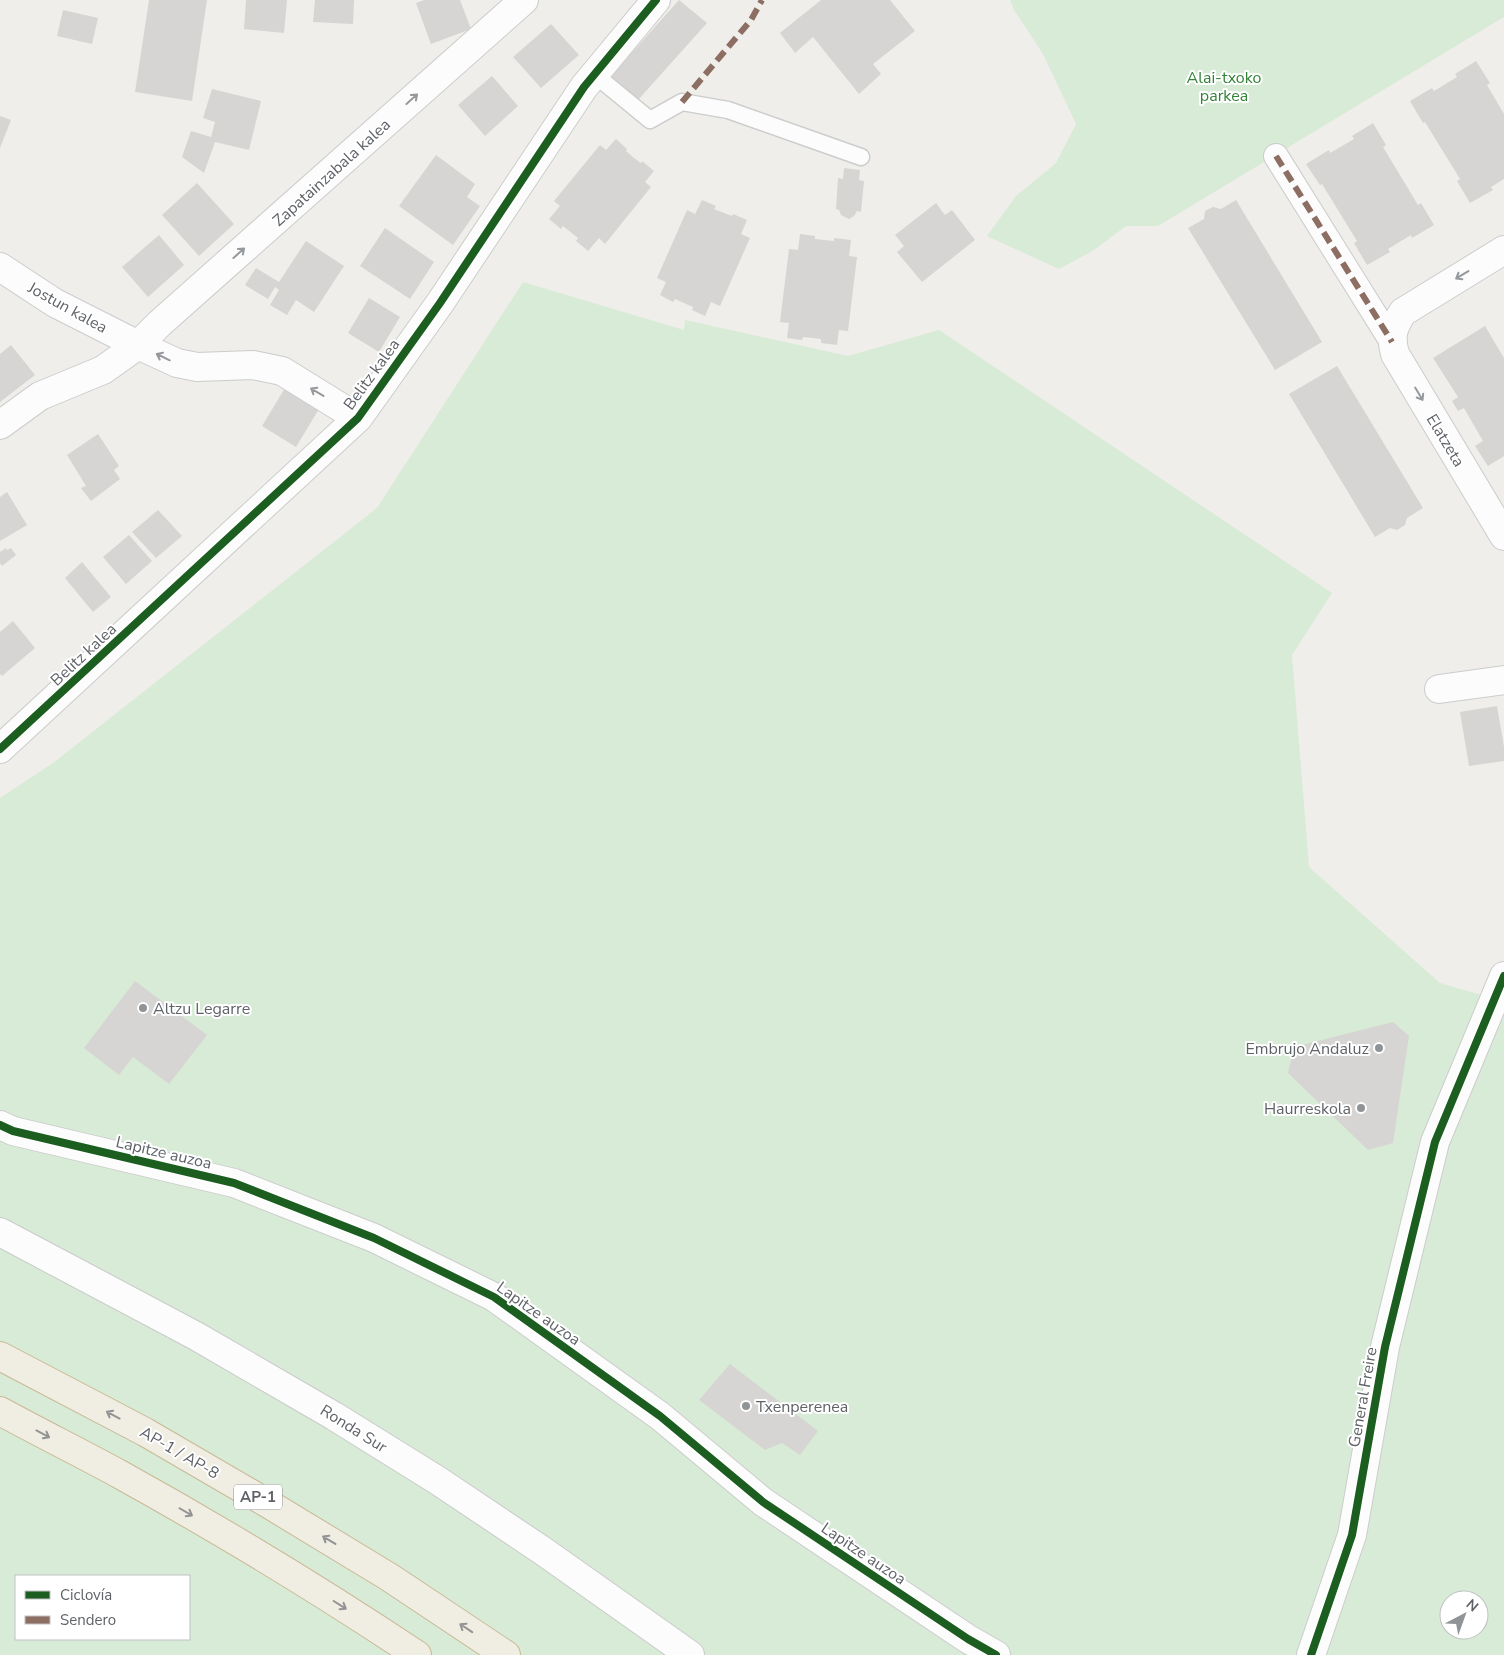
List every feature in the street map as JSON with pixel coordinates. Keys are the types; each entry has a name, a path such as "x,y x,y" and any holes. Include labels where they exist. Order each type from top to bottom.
{"highway":[{"name":"AP-1 / AP-8","path":"0,1356 145,1432 268,1503 388,1577 506,1655"},
{"path":"0,1411 122,1475 243,1545 417,1655"}],"street":[{"name":"Zapatainzabala kalea","path":"0,424 40,396 103,370 138,345 159,324 524,0"},
{"name":"Belitz kalea","path":"0,749 358,418 440,303 584,87 656,0"},
{"name":"Elatzeta","path":"1276,156 1392,342 1395,354 1504,536"},
{"path":"1392,342 1395,324 1403,312 1504,250"},
{"name":"Jostun kalea","path":"0,267 55,303 138,345"},
{"path":"138,345 177,363 197,367 253,365 282,372 358,418"},
{"path":"1438,689 1504,680"},
{"name":"General Freire","path":"1311,1655 1352,1535 1385,1347 1435,1142 1504,976"},
{"name":"Lapitze auzoa","path":"0,1125 13,1131 234,1183 374,1238 494,1297 660,1416 763,1502 968,1639 996,1655"},
{"name":"Ronda Sur","path":"0,1232 196,1336 334,1416 453,1491 690,1655"}],"lane":[{"path":"594,74 650,120 682,102 728,110 861,157"}],"green space":[{"name":"Alai-txoko parkea","path":"1010,0 1504,0 1504,17 1158,226 1126,226 1094,250 1059,269 987,236 1016,196 1056,163 1076,124 1043,54 1014,10"},
{"path":"523,282 684,330 685,320 848,356 939,330 1332,593 1292,655 1309,867 1440,983 1485,996 1504,987 1504,1655 0,1655 0,798 53,763 377,508"}],"building":[{"path":"149,0 207,0 192,101 135,92"},
{"path":"246,0 287,0 284,33 244,29"},
{"path":"315,0 354,0 353,24 313,22"},
{"path":"424,0 460,0 471,29 431,44 416,3"},
{"path":"679,0 707,23 638,100 611,76"},
{"path":"821,0 890,0 915,31 873,64 881,74 859,94 813,37 795,53 780,33"},
{"path":"63,10 98,18 92,44 57,36"},
{"path":"551,24 579,55 541,88 513,57"},
{"path":"1476,61 1490,83 1487,85 1504,114 1504,179 1491,187 1493,190 1470,203 1457,181 1460,179 1410,101 1432,88 1434,91 1457,77 1455,74"},
{"path":"492,76 518,106 485,136 458,105"},
{"path":"212,89 261,101 249,150 215,142 204,173 182,157 191,131 211,137 215,122 203,118"},
{"path":"0,116 11,120 0,148"},
{"path":"1373,123 1386,145 1383,147 1418,205 1421,203 1434,225 1412,238 1411,235 1388,249 1390,252 1367,265 1354,243 1357,241 1322,184 1320,185 1306,164 1329,150 1330,153 1354,139 1352,136"},
{"path":"616,139 634,158 641,163 642,161 654,171 645,182 651,187 605,244 599,238 588,251 576,241 578,238 563,226 561,229 549,219 560,206 554,201 600,145 606,150"},
{"path":"436,155 475,184 467,197 480,206 453,245 399,206"},
{"path":"844,168 860,170 859,180 864,181 861,212 857,211 849,219 841,215 839,210 836,209 838,178 843,179"},
{"path":"197,183 234,224 199,256 162,215"},
{"path":"702,200 716,206 714,209 747,220 741,234 750,238 720,306 711,302 705,316 692,310 693,307 675,299 673,302 660,295 666,282 657,278 687,210 695,214"},
{"path":"1236,200 1322,342 1275,370 1188,228 1204,219 1205,211 1213,207 1221,209"},
{"path":"936,203 945,215 952,210 975,240 922,282 897,252 904,246 895,235"},
{"path":"385,228 434,262 410,299 360,266"},
{"path":"800,234 815,236 815,239 834,241 834,238 851,240 849,256 857,257 848,331 839,330 837,345 821,343 821,339 803,337 802,340 787,338 789,323 780,322 789,249 798,250"},
{"path":"159,235 184,265 148,297 122,267"},
{"path":"306,241 344,266 314,312 296,300 287,315 270,305 279,290 275,287 268,299 245,285 256,268 279,282"},
{"path":"369,298 400,317 379,352 348,333"},
{"path":"1485,326 1504,358 1504,456 1488,466 1475,446 1483,441 1464,408 1458,411 1452,401 1458,397 1433,358"},
{"path":"11,345 35,375 0,402 0,354"},
{"path":"1337,366 1423,508 1407,518 1405,525 1397,530 1390,528 1375,537 1289,394"},
{"path":"285,388 319,409 296,447 262,426"},
{"path":"98,434 119,466 114,470 120,479 91,501 81,488 86,486 67,455"},
{"path":"7,492 27,525 0,541 0,497"},
{"path":"158,510 182,536 156,558 132,532"},
{"path":"129,535 152,561 126,584 103,557"},
{"path":"6,548 7,550 11,548 16,555 2,566 0,563 0,552"},
{"path":"82,562 111,597 93,612 65,578"},
{"path":"13,621 35,648 2,676 0,674 0,632"},
{"path":"1497,706 1504,747 1504,761 1469,766 1460,712"},
{"name":"Altzu Legarre","path":"135,981 207,1035 169,1084 133,1057 119,1075 84,1048"},
{"name":"Haurreskola","path":"1393,1022 1409,1036 1393,1143 1368,1150 1288,1073 1294,1047"},
{"name":"Txenperenea","path":"730,1364 818,1431 800,1455 782,1443 765,1450 699,1400"}],"marked path":[{"path":"682,102 751,20 762,0"},
{"path":"1276,156 1392,342"}],"cycle path":[{"path":"0,749 358,418 440,303 584,87 656,0"},
{"path":"1311,1655 1352,1535 1385,1347 1435,1142 1504,976"},
{"path":"0,1125 13,1131 234,1183 374,1238 494,1297 660,1416 763,1502 968,1639 996,1655"}],"place":[{"name":"Altzu Legarre","path":"143,1008"},
{"name":"Embrujo Andaluz","path":"1379,1048"},
{"name":"Haurreskola","path":"1361,1108"},
{"name":"Txenperenea","path":"746,1406"}]}
